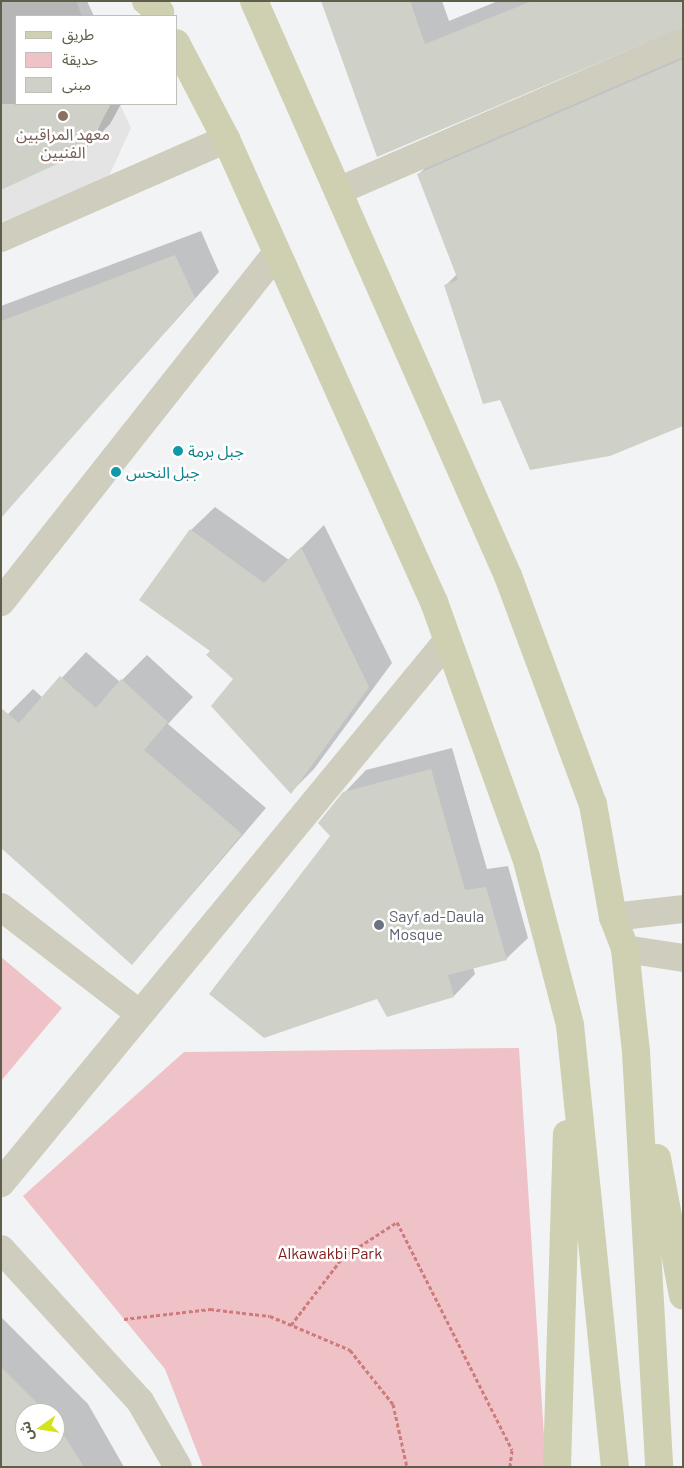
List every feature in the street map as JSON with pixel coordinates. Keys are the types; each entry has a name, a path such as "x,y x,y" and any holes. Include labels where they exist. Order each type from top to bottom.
{"main road":[{"path":"254,1 511,585 593,804 613,917 625,949 636,1052 659,1467"},
{"path":"178,47 226,140 448,640 526,857 570,1025 615,1467"},
{"path":"557,1467 570,1025"},
{"path":"636,1052 683,1296"}],"street":[{"path":"338,191 683,42"},
{"path":"1,238 226,140"},
{"path":"1,602 277,253"},
{"path":"1,1183 448,640"},
{"path":"1,907 140,1014"},
{"path":"613,917 683,909"},
{"path":"625,949 683,958"},
{"path":"1,1249 140,1401 178,1467"}],"path":[{"path":"291,1325 343,1257 397,1222 512,1450 510,1467"},
{"path":"124,1319 210,1309 270,1316 350,1350 393,1404 407,1467"}],"shaded area":[{"name":"معهد المراقبين الفنيين","path":"1,1 76,1 82,15 15,15 15,105 120,105 131,128 108,178 1,222"}],"green space":[{"path":"1,957 62,1008 1,1081"},
{"name":"Alkawakbi Park","path":"519,1048 546,1467 203,1467 165,1369 23,1196 184,1052"}],"building":[{"path":"321,1 410,1 425,44 532,1 683,1 683,27 377,157"},
{"path":"683,59 683,426 610,456 530,470 500,400 483,404 444,285 458,280 417,174"},
{"path":"1,104 110,105 85,151 1,190"},
{"path":"175,255 195,298 1,518 1,321"},
{"path":"190,529 264,583 301,547 369,687 291,794 211,706 233,679 206,655 210,651 139,600"},
{"path":"60,676 96,708 121,679 168,722 144,750 242,834 132,965 1,848 1,708 19,723"},
{"name":"Sayf ad-Daula Mosque","path":"431,769 465,890 486,887 507,960 448,975 454,997 387,1017 377,999 264,1038 209,994 330,836 318,823 343,792"},
{"path":"1,1367 37,1403 15,1403 15,1453 65,1453 65,1437 84,1467 1,1467"}],"place":[{"name":"معهد المراقبين الفنيين","path":"63,116"},
{"name":"جبل برمة","path":"178,451"},
{"name":"جبل النحس","path":"116,472"},
{"name":"Sayf ad-Daula Mosque","path":"379,925"}]}
